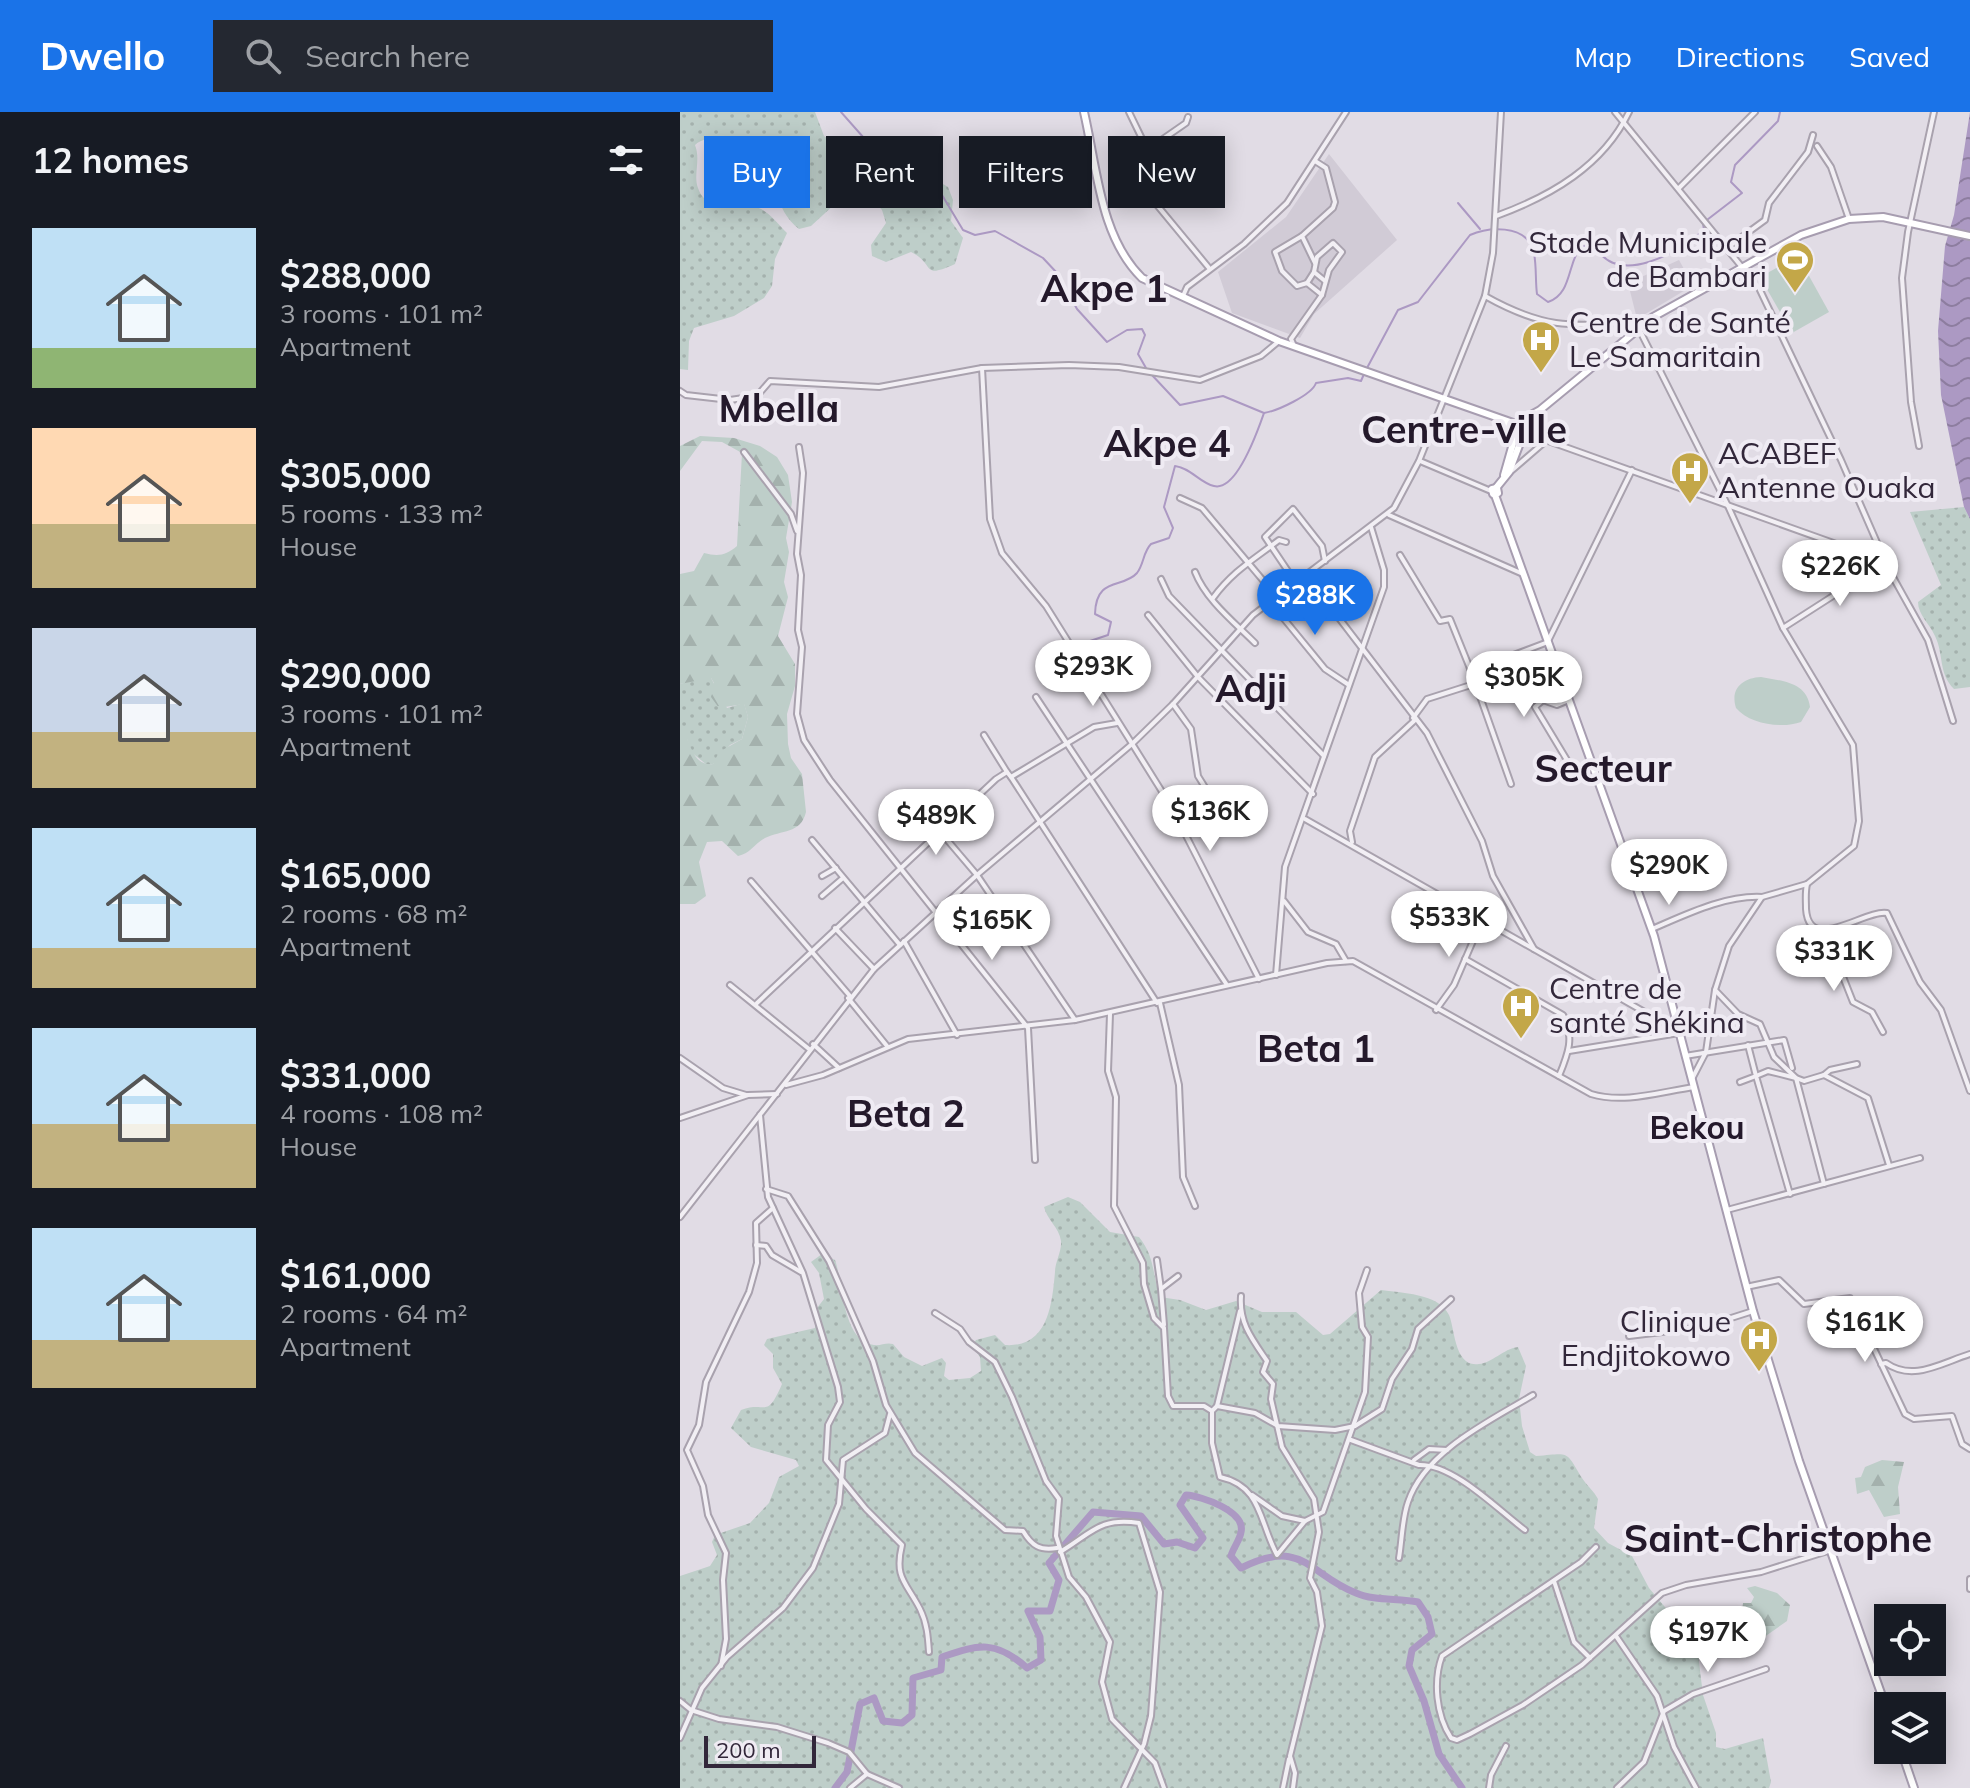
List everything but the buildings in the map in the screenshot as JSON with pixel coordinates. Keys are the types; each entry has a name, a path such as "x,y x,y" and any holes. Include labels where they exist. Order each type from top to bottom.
{"main road":[{"path":"1084,112 1113,236 1120,253 1142,278 1279,341 1443,398 1522,430"},
{"path":"1881,1692 1799,1461 1753,1311 1652,929 1494,491 1507,471 1522,430 1540,410 1638,327 1768,252 1801,235 1849,219 1883,217 1970,236"},
{"path":"1906,1764 1914,1788"}],"street":[{"path":"1129,112 1140,136"},
{"path":"1182,298 1187,287 1273,218 1346,112"},
{"path":"1615,112 1750,273 1765,300 1889,570 1928,640 1953,721"},
{"path":"1495,216 1580,174 1592,164 1629,112"},
{"path":"1679,188 1755,112"},
{"path":"1919,446 1911,402 1902,278 1910,222 1934,112"},
{"path":"680,1217 760,1112 785,1085 849,997 874,969 977,875 1132,744 1239,631 1271,602 1388,514 1419,461 1485,296 1495,216 1501,114"},
{"path":"1167,136 1186,123 1188,117"},
{"path":"1727,248 1765,220 1769,203 1808,152 1813,135"},
{"path":"1817,146 1831,167 1849,219"},
{"path":"1302,236 1315,263 1314,272 1307,283 1297,286 1289,279 1275,252 1302,236 1335,202 1326,168 1315,161"},
{"path":"1159,208 1209,268"},
{"path":"1734,243 1768,252"},
{"path":"1294,346 1291,339 1322,295 1325,281 1341,249 1331,244 1315,263"},
{"path":"1314,272 1325,281"},
{"path":"1307,283 1322,295"},
{"path":"1485,296 1544,323 1564,326 1632,322 1638,327 1728,506 1783,628 1853,745 1856,756 1859,821 1854,846 1807,884 1697,910 1652,929"},
{"path":"680,391 730,400 757,396 770,381 879,387 982,368 1069,365 1143,371 1200,380 1261,356 1279,341"},
{"path":"982,368 993,534 1017,576 1046,606 1079,657 1188,837 1259,979"},
{"path":"1522,430 1867,555 1879,546"},
{"path":"1507,471 1547,440"},
{"path":"799,447 803,473 798,533 802,647 798,674 800,728 820,768 1028,1028 1035,1160"},
{"path":"744,452 791,514 798,533"},
{"path":"1419,461 1494,491"},
{"path":"1471,671 1550,640 1632,470"},
{"path":"1180,498 1202,508 1277,597"},
{"path":"1296,583 1265,537 1295,508 1310,535 1322,546 1325,561"},
{"path":"1388,514 1526,574"},
{"path":"1276,975 1285,867 1305,819 1324,756 1363,652 1385,579 1371,527"},
{"path":"1213,598 1221,584 1248,561 1279,540 1286,542"},
{"path":"1400,555 1440,621 1450,619 1511,784"},
{"path":"1783,628 1836,594 1889,570"},
{"path":"1195,572 1200,585 1239,631 1255,643"},
{"path":"1306,575 1432,741 1482,841 1493,876 1534,949"},
{"path":"1161,579 1169,596 1324,756"},
{"path":"1271,602 1325,669 1349,685"},
{"path":"1148,615 1198,677 1313,794"},
{"path":"1353,844 1350,831 1375,757 1414,719 1427,699 1474,684"},
{"path":"1036,697 1228,986"},
{"path":"1569,700 1557,705 1543,700 1535,707 1573,770"},
{"path":"1173,704 1191,729 1198,776 1211,797"},
{"path":"1011,777 1094,727 1118,722"},
{"path":"984,735 1159,1003 1179,1085 1183,1177 1195,1206"},
{"path":"757,1003 809,951 942,833 968,803 1007,772"},
{"path":"909,795 977,875 1075,1020"},
{"path":"1305,819 1679,1032"},
{"path":"812,840 902,943 957,1035"},
{"path":"822,876 836,868"},
{"path":"822,896 843,878"},
{"path":"751,881 887,1046"},
{"path":"1807,884 1807,918 1832,949 1853,1002 1875,1015 1883,1032"},
{"path":"785,1085 839,1068 908,1039 1028,1028 1075,1020 1346,961 1361,963 1436,1010 1591,1094 1607,1099 1693,1083 1706,1052 1715,990 1729,946 1762,897"},
{"path":"1284,900 1308,932 1336,944 1346,961"},
{"path":"1818,930 1834,929 1870,914 1887,913 1920,982 1941,1010 1970,1091"},
{"path":"1436,1010 1447,998 1482,920"},
{"path":"835,928 874,969"},
{"path":"1465,959 1563,1015 1570,1033 1569,1051 1559,1076"},
{"path":"730,985 839,1068"},
{"path":"1715,990 1738,1014 1760,1024 1774,1057 1793,1071"},
{"path":"1110,1013 1108,1071 1116,1097 1114,1206 1143,1263 1144,1284 1154,1318 1164,1328"},
{"path":"1569,1051 1679,1032"},
{"path":"1685,1056 1784,1040 1824,1184"},
{"path":"1747,1044 1790,1194"},
{"path":"680,1058 723,1088 748,1095"},
{"path":"1740,1082 1768,1071 1809,1081 1830,1070 1857,1064"},
{"path":"1824,1075 1868,1098 1889,1165"},
{"path":"680,1118 748,1095 777,1094"},
{"path":"760,1112 766,1189 803,1273 838,1387 840,1402 828,1425 826,1460 902,1545 897,1565 906,1588 920,1609 928,1631 929,1652"},
{"path":"1725,1211 1920,1158"},
{"path":"766,1189 788,1196 829,1261 873,1361 890,1413 915,1453 948,1485 969,1497 1005,1530 1023,1531 1030,1543 1044,1550 1059,1550 1077,1543 1096,1526 1116,1519 1139,1523 1160,1592 1151,1716 1124,1788"},
{"path":"721,1666 726,1639 723,1580 726,1553 708,1515 703,1486 687,1450 699,1425 706,1382 749,1292 757,1263 756,1223 773,1208"},
{"path":"756,1245 766,1246 772,1255 803,1273"},
{"path":"1157,1260 1168,1396 1173,1406 1204,1406 1212,1411"},
{"path":"1249,1492 1277,1555 1305,1521 1323,1512 1365,1392 1368,1337 1362,1327 1359,1293 1367,1270"},
{"path":"1161,1289 1178,1276"},
{"path":"1746,1287 1779,1280 1804,1304 1850,1298 1905,1414 1914,1419 1952,1416 1962,1444 1970,1449"},
{"path":"1241,1296 1217,1406 1212,1411 1212,1443 1220,1477 1239,1481 1282,1516 1305,1521"},
{"path":"1217,1406 1255,1413 1278,1426 1335,1430 1355,1426 1382,1409 1392,1379 1412,1349 1418,1329 1451,1299"},
{"path":"1240,1311 1245,1329 1267,1361 1263,1372 1273,1384 1271,1399 1288,1460 1297,1468 1303,1485 1314,1499 1318,1549 1310,1578 1317,1592 1322,1626 1283,1788"},
{"path":"1629,1336 1703,1327 1753,1311"},
{"path":"935,1313 960,1329 969,1342 995,1362 1046,1481 1059,1499 1055,1518 1059,1550 1069,1577 1086,1597 1110,1642 1102,1682 1112,1719 1155,1763 1164,1788"},
{"path":"1881,1364 1886,1363 1895,1371 1911,1372 1970,1354"},
{"path":"1399,1558 1407,1503 1431,1465 1533,1395"},
{"path":"680,1738 702,1688 769,1622 804,1582 839,1504 843,1460 885,1433 890,1413"},
{"path":"1350,1439 1414,1460 1419,1465 1431,1465 1477,1489 1525,1530"},
{"path":"1414,1460 1429,1449 1449,1450"},
{"path":"1596,1547 1554,1581 1442,1656 1437,1671 1438,1703 1446,1731 1457,1740 1535,1698 1590,1658 1662,1593 1686,1585 1761,1572 1831,1550"},
{"path":"1970,1579 1970,1589"},
{"path":"1554,1581 1574,1642 1590,1658"},
{"path":"1616,1636 1637,1672 1654,1691 1664,1711 1674,1747 1696,1788"},
{"path":"1617,1788 1644,1762 1664,1711 1693,1694 1766,1669"},
{"path":"680,1701 691,1710 719,1719 777,1727 828,1743 849,1752 867,1774 899,1788"},
{"path":"1489,1788 1491,1775 1506,1746"},
{"path":"1290,1756 1295,1773 1293,1788"},
{"path":"850,1788 867,1774"}],"shaded area":[{"path":"1329,154 1397,240 1314,314 1300,338 1232,313 1218,272 1286,217"},
{"path":"1679,260 1690,280 1687,289 1637,319 1628,283"}],"green space":[{"path":"680,112 815,112 826,137 826,208 831,208 811,226 799,229 782,208 810,208 810,136 704,136 704,140 695,145 697,183 704,198 704,208 759,208 787,233 775,259 772,286 764,298 734,316 694,328 689,341 688,370 680,369"},
{"path":"943,184 948,187 953,200 951,221 963,238 955,264 937,271 911,252 886,262 872,256 871,245 886,223 880,208 943,208"},
{"name":"Stade Municipale de Bambari","path":"1798,256 1829,312 1792,333 1760,277"},
{"path":"700,436 734,438 760,446 777,457 788,475 792,502 784,582 788,597 778,636 795,664 795,686 787,714 788,744 791,758 802,774 806,812 795,828 765,838 742,855 738,856 722,841 707,842 699,862 706,896 695,904 680,904 680,738 687,738 699,760 713,764 719,752 742,739 748,717 744,704 719,708 711,697 714,683 711,678 680,684 680,574 694,571 704,553 722,554 737,546 742,453 722,442 702,441 680,471 680,446"},
{"path":"1964,507 1970,519 1970,687 1954,689 1943,670 1938,643 1919,607 1918,602 1941,585 1910,512"},
{"path":"1761,677 1792,684 1804,692 1810,707 1801,722 1766,724 1749,718 1736,708 1735,695 1739,686"},
{"path":"711,678 727,708 744,703 748,717 742,739 730,745 713,764 707,765 691,752 687,739 680,738 680,684"},
{"path":"1068,1197 1080,1202 1110,1232 1139,1237 1151,1258 1160,1297 1180,1300 1206,1310 1236,1301 1262,1312 1296,1312 1323,1335 1330,1334 1381,1290 1408,1293 1428,1298 1444,1308 1449,1315 1460,1354 1471,1364 1484,1363 1518,1347 1526,1366 1519,1399 1522,1426 1530,1452 1536,1456 1566,1455 1573,1462 1598,1499 1594,1528 1608,1543 1632,1556 1649,1588 1686,1632 1698,1654 1703,1695 1716,1733 1716,1747 1725,1749 1763,1738 1771,1782 1769,1788 680,1788 680,1576 710,1566 717,1555 712,1542 715,1535 750,1523 769,1503 779,1477 799,1466 796,1460 751,1447 731,1428 741,1410 769,1406 782,1384 773,1368 773,1354 764,1345 767,1339 815,1328 817,1308 824,1299 819,1273 811,1262 822,1254 835,1260 850,1322 863,1341 874,1345 893,1344 904,1357 922,1366 942,1358 946,1363 944,1376 949,1380 970,1378 981,1371 980,1357 972,1346 976,1340 995,1335 1005,1345 1019,1344 1031,1340 1045,1322 1061,1241 1044,1207"},
{"path":"1882,1460 1904,1462 1898,1487 1900,1514 1884,1517 1869,1490 1857,1494 1855,1478 1861,1477 1865,1467"},
{"path":"1755,1586 1777,1593 1790,1605 1787,1621 1737,1656 1733,1649 1752,1641 1747,1632 1746,1614 1742,1610 1743,1603 1751,1603 1754,1597 1747,1588"}],"water":[{"path":"1970,112 1970,519 1964,507 1941,395 1938,331 1945,246 1954,215"}],"waterway":[{"path":"841,112 871,146 912,166 925,185 942,195 963,230 975,235 995,231 1043,258 1057,273 1077,309 1107,342 1127,330 1142,329 1145,335 1138,354 1146,368"},
{"path":"1367,368 1398,310 1418,302 1470,235 1495,229 1522,235 1533,249 1537,294 1548,302 1556,298 1565,286 1581,246 1595,246 1605,258 1618,264 1633,265 1649,262 1680,248 1704,230 1703,223 1742,193 1731,182 1735,165 1778,121 1780,112"},
{"path":"1458,203 1480,229"},
{"path":"1151,374 1180,405 1223,396 1264,413"},
{"path":"1045,675 1053,652 1071,656 1090,641 1108,635 1111,622 1095,614 1100,594 1111,585 1131,578 1137,573 1151,544 1169,538 1173,528 1164,507 1175,466 1214,486 1223,485 1231,480 1245,458 1264,413 1301,397 1316,383 1348,378 1361,381 1364,374"},
{"path":"835,1788 847,1772 860,1704 874,1698 883,1721 902,1723 912,1715 913,1678 941,1670 942,1657 987,1647 1006,1653 1027,1668 1041,1660 1040,1637 1028,1611 1050,1611 1059,1580 1049,1563 1093,1512 1141,1516 1164,1544 1177,1542 1195,1548 1203,1538 1180,1505 1186,1495 1221,1506 1237,1518 1241,1532 1231,1556 1241,1568 1262,1559 1292,1557 1363,1596 1418,1602 1428,1617 1432,1634 1412,1650 1409,1666 1424,1701 1439,1754 1462,1788"}],"place":[{"name":"Stade Municipale de Bambari","path":"1795,294"},
{"name":"Centre de Santé Le Samaritain","path":"1541,374"},
{"name":"ACABEF Antenne Ouaka","path":"1690,505"},
{"name":"Centre de santé Shékina","path":"1521,1040"},
{"name":"Clinique Endjitokowo","path":"1759,1373"}],"district":[{"name":"Akpe 1","path":"1104,289"},
{"name":"Mbella","path":"779,409"},
{"name":"Centre-ville","path":"1464,430"},
{"name":"Akpe 4","path":"1167,444"},
{"name":"Adji","path":"1251,689"},
{"name":"Secteur","path":"1603,769"},
{"name":"Beta 1","path":"1316,1049"},
{"name":"Beta 2","path":"906,1114"},
{"name":"Bekou","path":"1697,1128"},
{"name":"Saint-Christophe","path":"1778,1539"}]}
